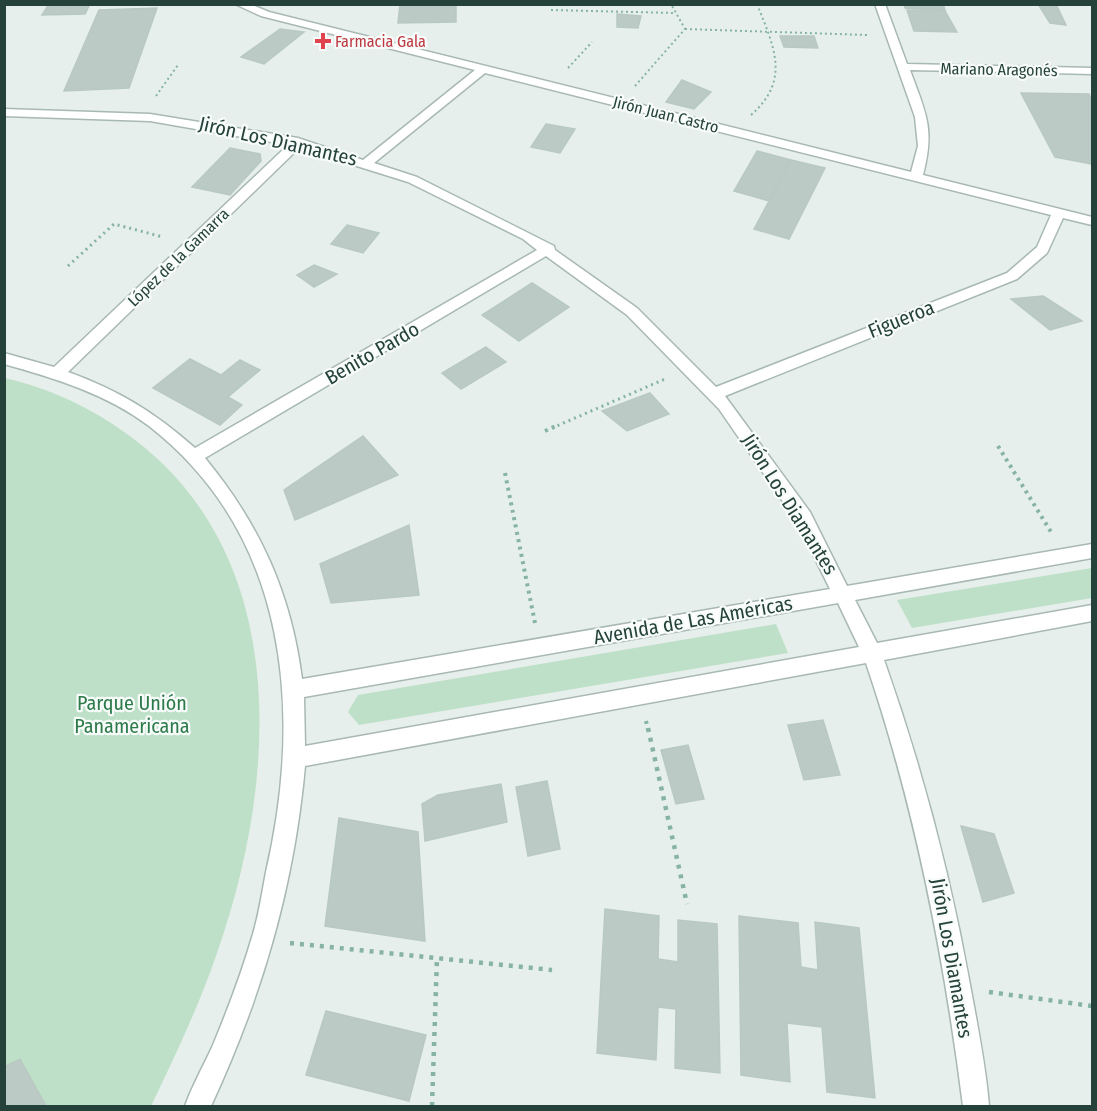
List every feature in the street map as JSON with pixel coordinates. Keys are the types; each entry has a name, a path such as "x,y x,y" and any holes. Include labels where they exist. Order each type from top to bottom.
{"street":[{"name":"Jirón Juan Castro","path":"240,4 288,19 483,69 1092,220"},
{"path":"287,4 288,19"},
{"path":"880,4 905,67 922,126 924,146 916,176"},
{"name":"Mariano Aragonés","path":"905,67 1092,71"},
{"path":"368,162 483,69"},
{"name":"Jirón Los Diamantes","path":"4,112 141,116 221,126 298,142 368,162 460,199 549,249 621,302 691,368 714,394 782,483 845,594 872,653 917,793 939,879 961,989 976,1107"},
{"name":"López de la Gamarra","path":"58,373 298,142"},
{"name":"Figueroa","path":"714,394 1012,276 1037,259 1048,241 1058,212"},
{"name":"Benito Pardo","path":"195,456 549,249"},
{"path":"4,358 58,373 108,394 154,422 195,456 237,508 269,572 289,650 294,690 295,758 291,812 264,940 223,1053 198,1107"},
{"name":"Avenida de Las Américas","path":"294,690 1092,551"},
{"path":"295,758 1092,613"}],"path":[{"path":"681,4 671,5 685,28"},
{"path":"734,131 766,101 774,87 775,65 768,31 757,4"},
{"path":"551,10 674,13"},
{"path":"685,28 893,36"},
{"path":"620,103 685,28"},
{"path":"552,86 592,42"},
{"path":"141,116 178,65"},
{"path":"68,266 114,224 191,245"},
{"path":"545,431 691,368"},
{"path":"998,446 1066,556"},
{"path":"505,473 540,647"},
{"path":"640,696 687,904"},
{"path":"264,940 552,970"},
{"path":"432,1107 437,958"},
{"path":"961,989 1092,1006"}],"green space":[{"name":"Parque Unión Panamericana","path":"5,378 48,391 89,410 127,434 162,463 204,514 233,571 251,632 259,697 258,763 250,828 236,892 210,973 151,1106 5,1106"},
{"path":"1092,568 1092,598 912,628 897,600"},
{"path":"776,624 788,653 359,725 348,712 358,695"}],"building":[{"path":"49,4 90,4 85,14 42,15"},
{"path":"400,4 456,4 456,22 398,23"},
{"path":"904,4 943,4 945,10 905,8"},
{"path":"1038,4 1056,4 1066,25 1050,23"},
{"path":"157,8 129,88 64,91 99,10"},
{"path":"907,10 945,11 957,32 914,31"},
{"path":"617,14 641,16 638,28 617,27"},
{"path":"280,29 304,32 264,64 241,57"},
{"path":"780,36 814,36 818,48 784,47"},
{"path":"682,80 711,92 694,109 666,102"},
{"path":"1021,93 1089,94 1092,101 1092,164 1055,157"},
{"path":"546,124 575,129 560,153 531,147"},
{"path":"230,148 260,154 261,161 230,195 192,187"},
{"path":"757,151 791,160 769,201 734,191"},
{"path":"791,160 825,168 789,239 754,229"},
{"path":"347,225 379,233 363,253 331,244"},
{"path":"314,265 337,274 314,287 297,275"},
{"path":"532,283 569,307 519,341 482,315"},
{"path":"1043,296 1082,321 1050,330 1011,299"},
{"path":"486,347 506,362 461,389 442,373"},
{"path":"190,359 221,375 240,360 260,370 228,397 242,405 220,425 153,388"},
{"path":"650,393 669,414 627,431 602,411"},
{"path":"363,436 398,475 295,520 284,490"},
{"path":"409,525 419,595 331,603 320,564"},
{"path":"823,720 840,775 804,780 788,725"},
{"path":"688,745 704,799 676,804 661,750"},
{"path":"547,781 560,849 528,856 516,787"},
{"path":"501,784 507,822 425,841 422,804 438,795"},
{"path":"339,818 418,832 425,941 325,926"},
{"path":"961,826 994,834 1014,893 983,902"},
{"path":"605,909 659,916 658,959 678,962 678,920 717,924 720,1073 675,1068 676,1009 658,1007 656,1060 597,1053"},
{"path":"739,916 798,923 801,967 818,970 815,922 859,928 875,1098 827,1092 822,1027 787,1023 790,1082 741,1075"},
{"path":"326,1011 426,1035 409,1101 306,1075"},
{"path":"20,1059 46,1106 4,1106 4,1067"}],"place":[{"name":"Farmacia Gala","path":"323,41"}]}
